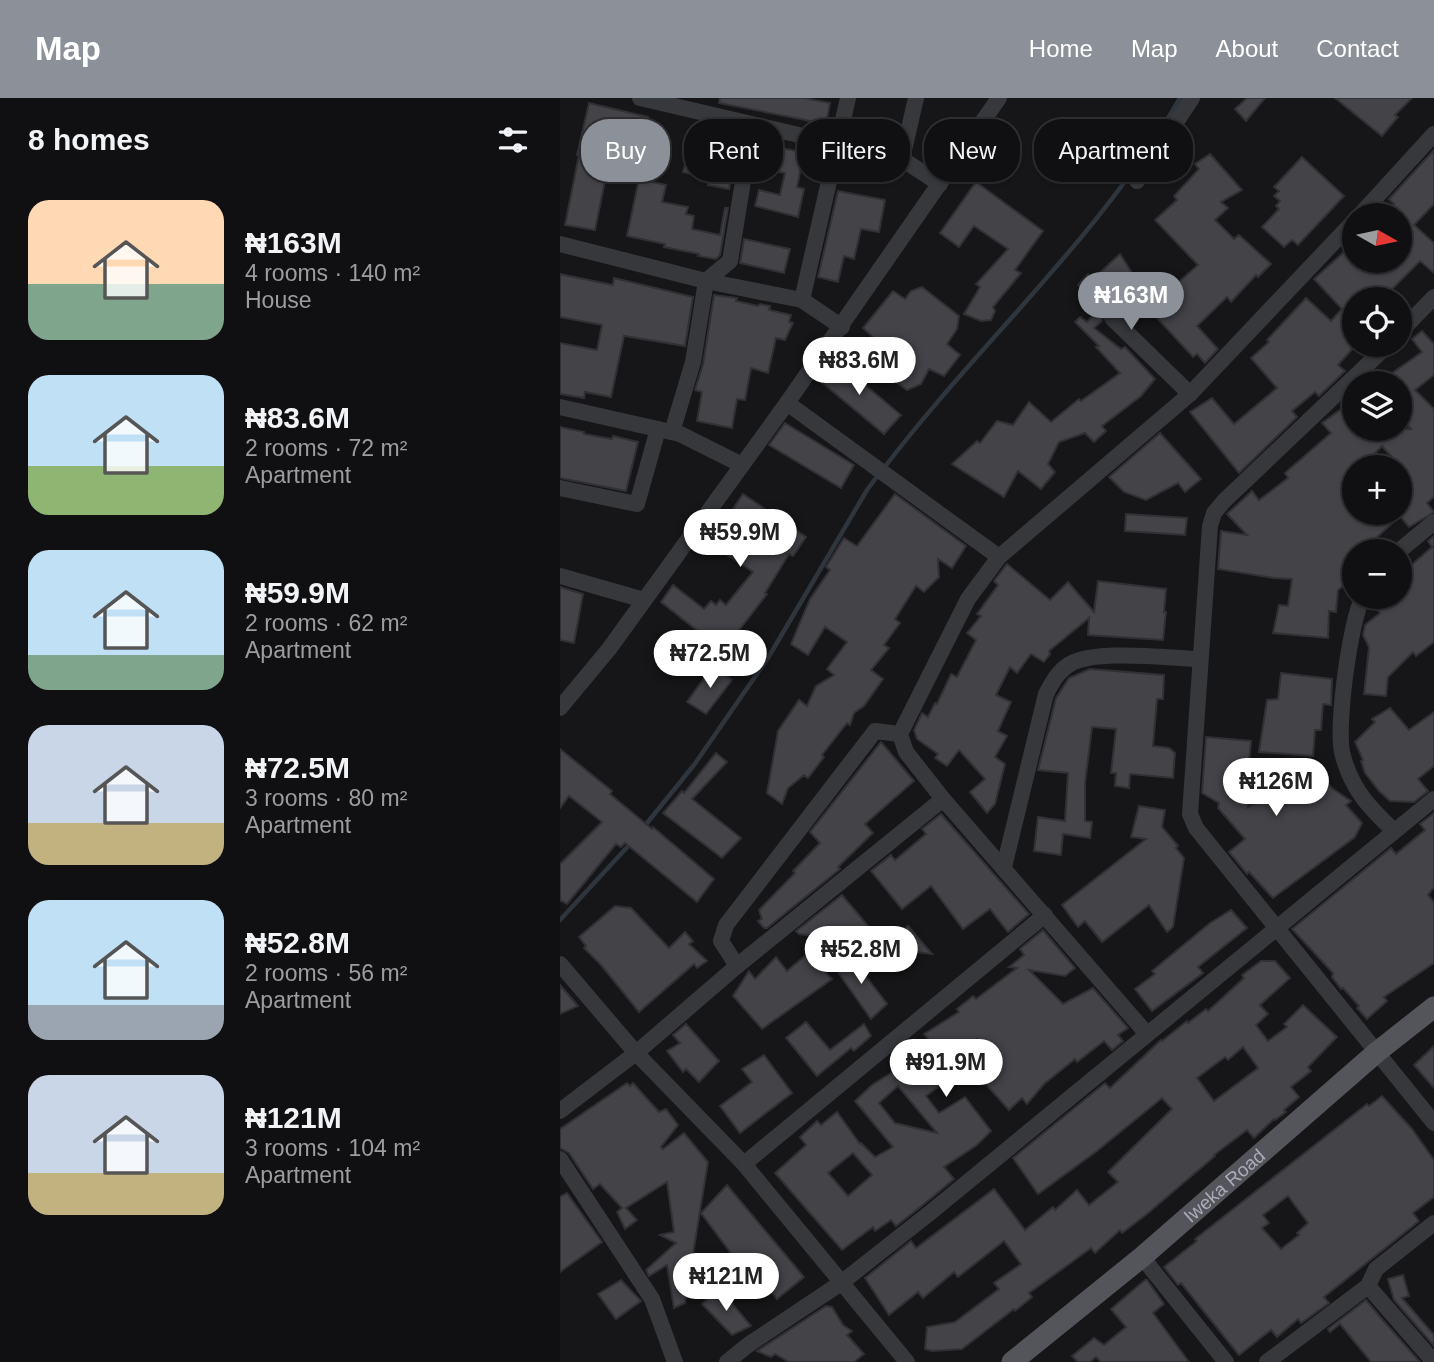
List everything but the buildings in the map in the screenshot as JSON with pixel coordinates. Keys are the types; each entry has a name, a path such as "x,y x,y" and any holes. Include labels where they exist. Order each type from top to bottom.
{"main road":[{"name":"Iweka Road","path":"1012,1362 1142,1257 1377,1052 1434,1007"}],"street":[{"path":"640,98 797,135"},
{"path":"843,119 848,98"},
{"path":"910,124 916,98"},
{"path":"560,708 609,649 788,403 999,98"},
{"path":"1178,119 1192,98"},
{"path":"1371,203 1434,134"},
{"path":"910,164 940,184"},
{"path":"560,488 637,503 693,362 706,281 730,261 743,182"},
{"path":"802,300 828,182"},
{"path":"1147,1034 943,799 906,752 900,734 968,598 999,557 1191,394 1342,234"},
{"path":"560,244 706,281 802,300 842,327"},
{"path":"1412,320 1434,297"},
{"path":"1112,318 1191,394"},
{"path":"1375,357 1214,513 1210,526 1190,814 1196,828 1434,1123"},
{"path":"788,403 999,557"},
{"path":"560,407 680,434 742,465"},
{"path":"1412,541 1434,523"},
{"path":"560,576 644,600"},
{"path":"1360,609 1350,643 1342,707 1341,753 1351,779 1366,804 1394,831"},
{"path":"1004,867 1046,694 1057,675 1070,664 1091,657 1200,659"},
{"path":"737,966 721,941 726,925 875,731 900,734"},
{"path":"560,1111 636,1053 737,966 943,799"},
{"path":"727,1362 841,1283 931,1212 1434,799"},
{"path":"744,1164 1045,915"},
{"path":"560,964 636,1053 744,1164 907,1362"},
{"path":"560,1159 652,1299 675,1362"},
{"path":"1267,1362 1368,1286 1377,1269 1434,1223"},
{"path":"1142,1257 1226,1362"},
{"path":"1368,1286 1434,1362"}],"waterway":[{"path":"884,468 959,377 1077,243 1114,196 1180,98"},
{"path":"643,828 694,765 768,658 878,475"},
{"path":"560,920 631,843"}]}
